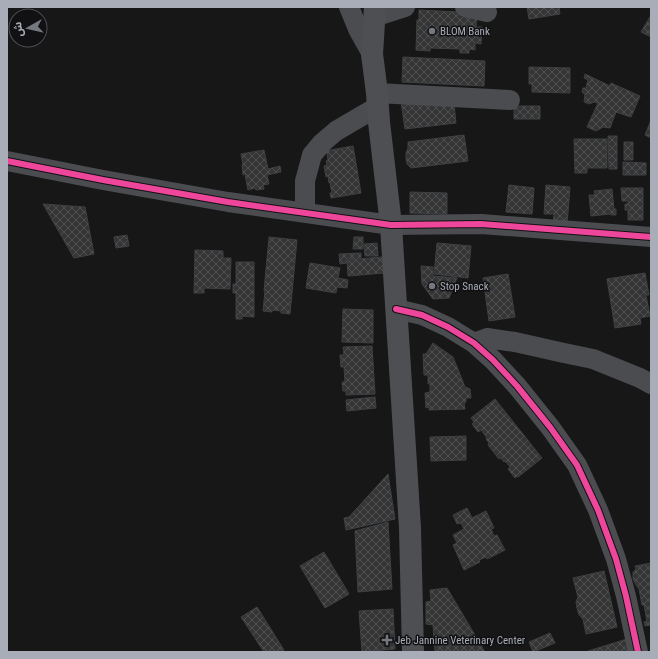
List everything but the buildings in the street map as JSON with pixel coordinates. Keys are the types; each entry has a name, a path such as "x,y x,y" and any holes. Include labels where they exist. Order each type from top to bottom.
{"main road":[{"path":"375,12 372,54 391,226 410,528 413,652"}],"street":[{"path":"350,7 358,29 372,54"},
{"path":"375,12 405,7"},
{"path":"465,7 487,12"},
{"path":"304,213 305,181 312,155 322,143 336,131 377,100 510,100"},
{"path":"7,161 228,202 391,226 481,224 651,236"},
{"path":"396,309 422,315 448,327 474,343 493,360 517,386 550,427 577,465 598,510 616,559 626,596 638,652"},
{"path":"474,343 487,338 515,342 571,354 592,360 640,378 651,384"}],"cycle path":[{"path":"7,161 228,202 391,225 481,224 651,237"},
{"path":"396,309 422,315 448,327 474,343 493,360 517,386 550,427 577,465 598,510 616,559 626,596 638,652"}],"place":[{"name":"BLOM Bank","path":"432,31"},
{"name":"Stop Snack","path":"432,286"},
{"name":"Jeb Jannine Veterinary Center","path":"387,640"}]}
